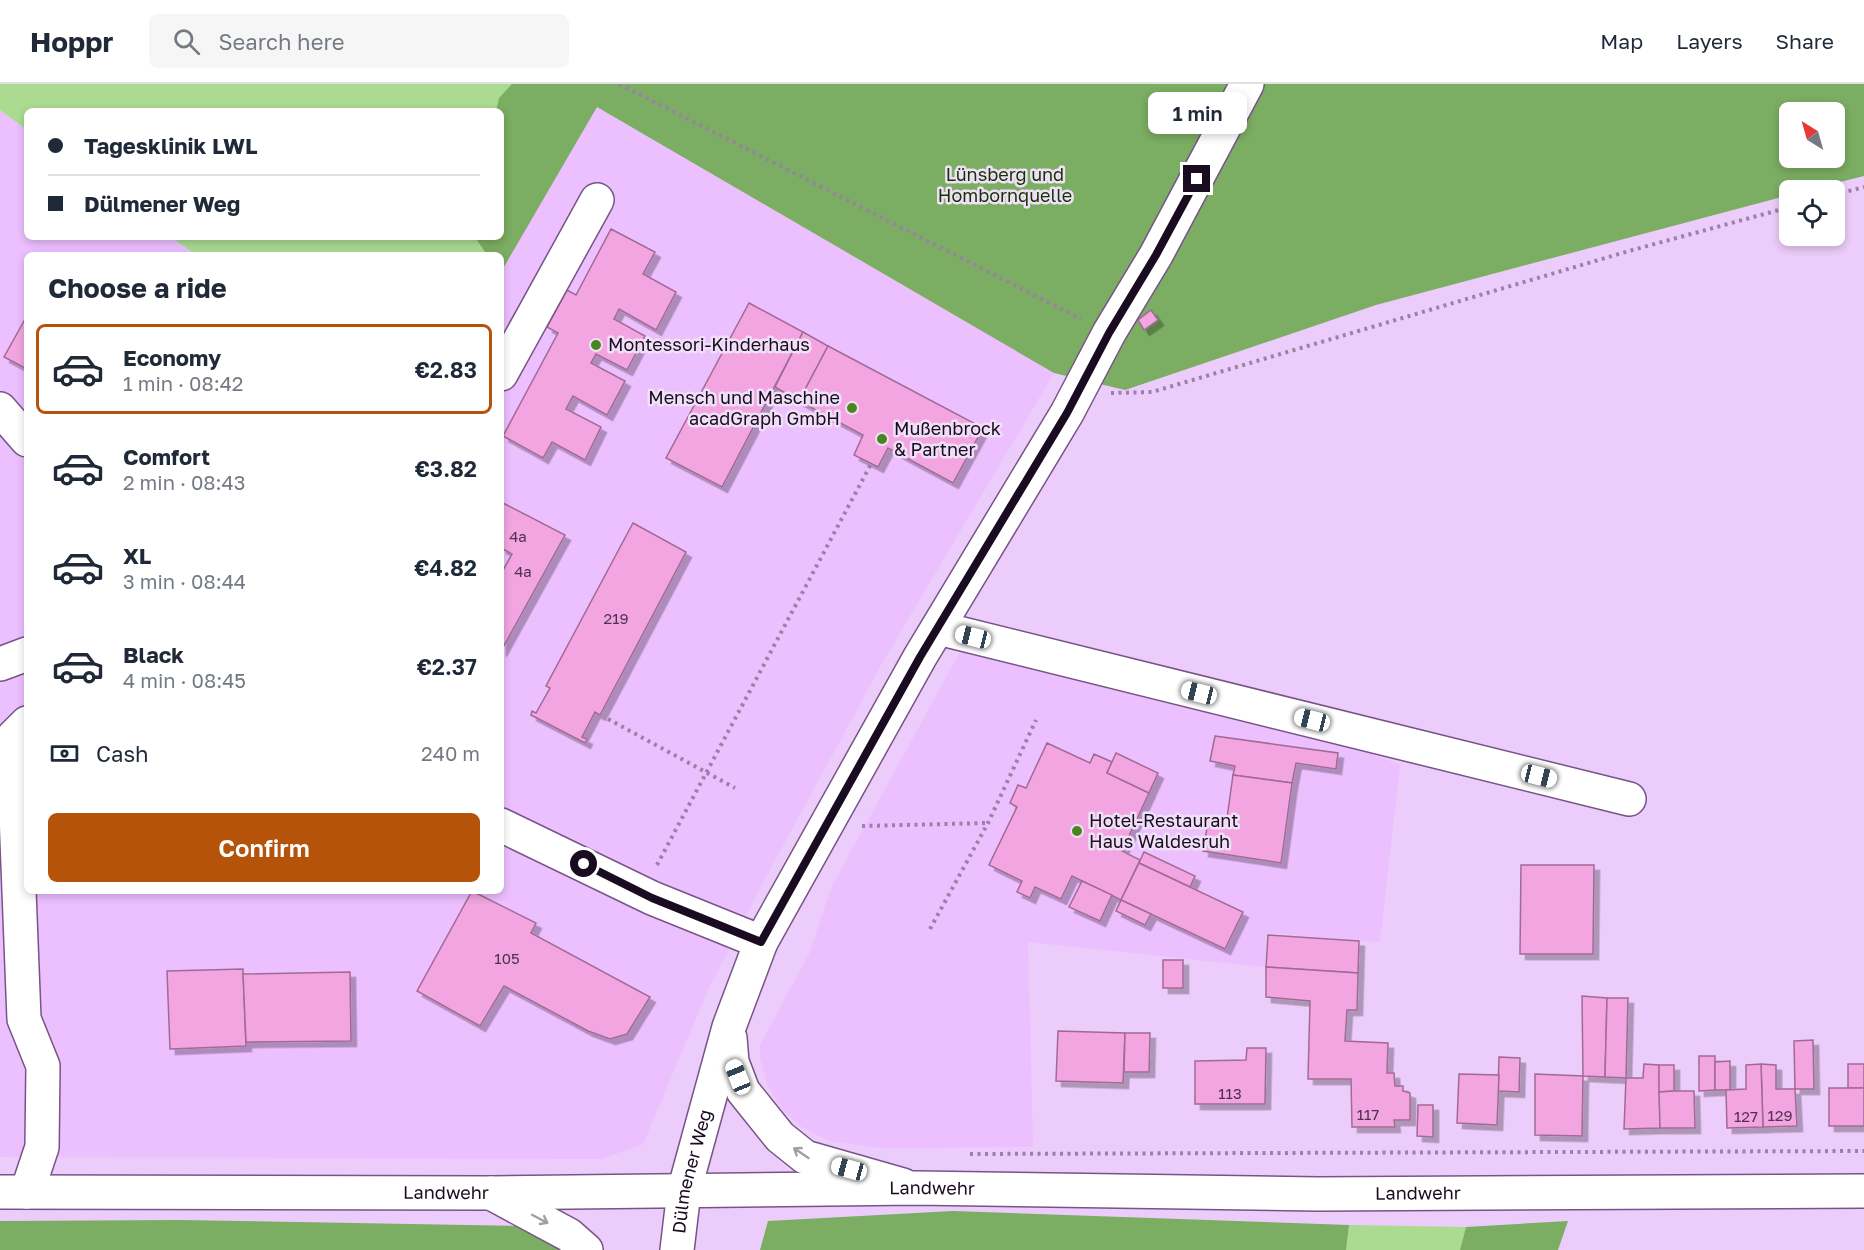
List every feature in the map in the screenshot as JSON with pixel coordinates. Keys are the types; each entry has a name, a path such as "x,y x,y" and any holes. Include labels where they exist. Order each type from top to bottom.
{"street":[{"name":"Dülmener Weg","path":"677,1250 684,1191 729,1027 761,942 938,628 1077,394 1109,333 1156,255 1247,84"},
{"path":"504,369 597,200"},
{"path":"938,628 1629,799"},
{"path":"0,664 24,655"},
{"path":"13,1192 42,1147 43,1066 24,1019 21,961 13,736 24,726"},
{"path":"504,826 642,892 761,942"},
{"name":"Dülmener Weg","path":"729,1027 732,1062 743,1091 780,1137 805,1157 916,1188"},
{"name":"Landwehr","path":"13,1192 491,1193 916,1188 1318,1194 1864,1191"},
{"path":"491,1193 569,1235 586,1250"}],"path":[{"path":"621,84 1109,333"},
{"path":"1845,192 1864,187"},
{"path":"1077,394 1152,392 1629,251 1779,210"},
{"path":"642,892 871,464"},
{"path":"608,719 735,788"},
{"path":"930,929 988,823 1036,720"},
{"path":"825,826 988,823"},
{"path":"966,1154 1864,1151"}],"shaded area":[{"path":"597,107 1054,373 885,658 760,888 708,990 643,1144 601,1159 0,1157 0,110 24,128 24,240 175,240 192,252 24,252 24,894 504,894 504,267"},
{"path":"966,641 1338,740 1400,765 1380,942 1267,933 1265,967 1028,942 1033,1147 881,1148 829,1141 800,1126 783,1110 767,1084 760,1058 760,1045 809,954 832,886"}],"green space":[{"path":"0,84 1171,84 592,103 503,252 192,252 175,240 504,240 504,108 24,108 24,128 0,110"},
{"name":"Lünsberg und Hombornquelle","path":"512,84 1864,84 1864,176 1845,181 1779,180 1779,198 1376,305 1125,390 1054,373 597,107 504,267 504,252 485,252 477,240 504,240 504,108 497,108 499,98"},
{"path":"953,1211 1349,1225 1346,1250 760,1250 768,1221"},
{"path":"180,1220 519,1226 570,1250 0,1250 0,1221"},
{"path":"1568,1221 1558,1250 1460,1250 1466,1227"},
{"path":"1349,1225 1466,1227 1460,1250 1346,1250"}],"building":[{"name":"Montessori-Kinderhaus","path":"611,229 655,252 643,274 676,292 656,330 619,309 614,319 645,336 627,370 596,354 591,363 625,381 607,415 573,396 566,409 601,427 585,460 552,442 543,458 504,437 504,434 558,333 547,327 567,290 576,295"},
{"path":"749,303 803,332 722,487 666,458"},
{"path":"1151,310 1158,320 1144,330 1138,320"},
{"path":"24,321 24,367 4,357"},
{"path":"803,332 828,346 799,401 775,387"},
{"path":"828,346 983,428 953,483 888,448 878,467 854,455 863,435 799,401"},
{"path":"504,504 565,535 504,646 504,569 512,554 504,550"},
{"path":"633,523 686,552 600,715 595,712 582,737 587,739 585,743 531,715 532,711 536,713 550,688 546,686"},
{"path":"1215,736 1338,753 1336,769 1296,763 1292,783 1233,775 1235,766 1210,761"},
{"path":"1047,743 1090,763 1094,754 1112,762 1107,773 1149,793 1122,851 1140,860 1121,900 1072,876 1061,899 1035,887 1030,898 1017,892 1022,881 989,865 1017,807 1010,803 1018,785 1026,788"},
{"path":"1116,753 1158,773 1149,793 1107,773"},
{"path":"1233,775 1292,783 1281,863 1203,851 1208,822 1226,825"},
{"path":"1144,852 1195,876 1190,887 1139,863"},
{"path":"1139,863 1243,912 1225,949 1121,900"},
{"path":"1521,865 1594,865 1593,954 1520,954"},
{"path":"1082,881 1112,895 1100,921 1069,907"},
{"path":"470,894 478,894 536,923 531,933 650,997 627,1034 610,1039 588,1031 504,986 480,1026 417,991"},
{"path":"1121,900 1151,914 1145,925 1116,911"},
{"path":"1268,935 1359,941 1358,973 1266,967"},
{"path":"1163,960 1183,960 1183,988 1163,988"},
{"path":"1266,967 1358,973 1357,1010 1347,1010 1345,1041 1388,1043 1387,1073 1394,1073 1395,1086 1403,1086 1403,1091 1410,1093 1410,1120 1394,1120 1395,1127 1352,1127 1351,1079 1308,1079 1310,1001 1266,997"},
{"path":"243,969 246,1046 170,1049 167,971"},
{"path":"350,972 351,1041 246,1042 243,974"},
{"path":"1582,996 1607,998 1605,1077 1583,1076"},
{"path":"1607,998 1628,998 1626,1078 1605,1077"},
{"path":"1058,1031 1125,1033 1123,1083 1056,1081"},
{"path":"1125,1033 1150,1033 1149,1072 1124,1072"},
{"path":"1813,1040 1814,1089 1795,1089 1794,1041"},
{"path":"1247,1048 1266,1048 1265,1104 1195,1104 1195,1061 1246,1060"},
{"path":"1699,1056 1715,1056 1715,1090 1699,1091"},
{"path":"1499,1057 1520,1058 1519,1092 1498,1091"},
{"path":"1730,1061 1730,1090 1715,1090 1715,1062"},
{"path":"1644,1064 1659,1065 1660,1128 1624,1129 1626,1078 1643,1078"},
{"path":"1761,1064 1776,1065 1776,1089 1795,1089 1797,1126 1763,1127"},
{"path":"1761,1064 1763,1127 1727,1128 1726,1090 1746,1089 1746,1065"},
{"path":"1848,1064 1864,1064 1864,1088 1848,1088"},
{"path":"1659,1065 1674,1065 1674,1091 1659,1092"},
{"path":"1459,1074 1499,1075 1497,1125 1457,1123"},
{"path":"1535,1074 1583,1076 1582,1136 1535,1135"},
{"path":"1829,1088 1864,1088 1864,1126 1829,1126"},
{"path":"1694,1091 1695,1128 1660,1128 1659,1092"},
{"path":"1418,1105 1433,1105 1433,1137 1417,1136"}],"place":[{"name":"Montessori-Kinderhaus","path":"596,345"},
{"name":"Mensch und Maschine acadGraph GmbH","path":"852,408"},
{"name":"Mußenbrock & Partner","path":"882,439"},
{"name":"Hotel-Restaurant Haus Waldesruh","path":"1077,831"}],"route":[{"path":"584,864 652,898 761,942 920,657 1067,413 1109,333 1156,255 1197,179"}]}
